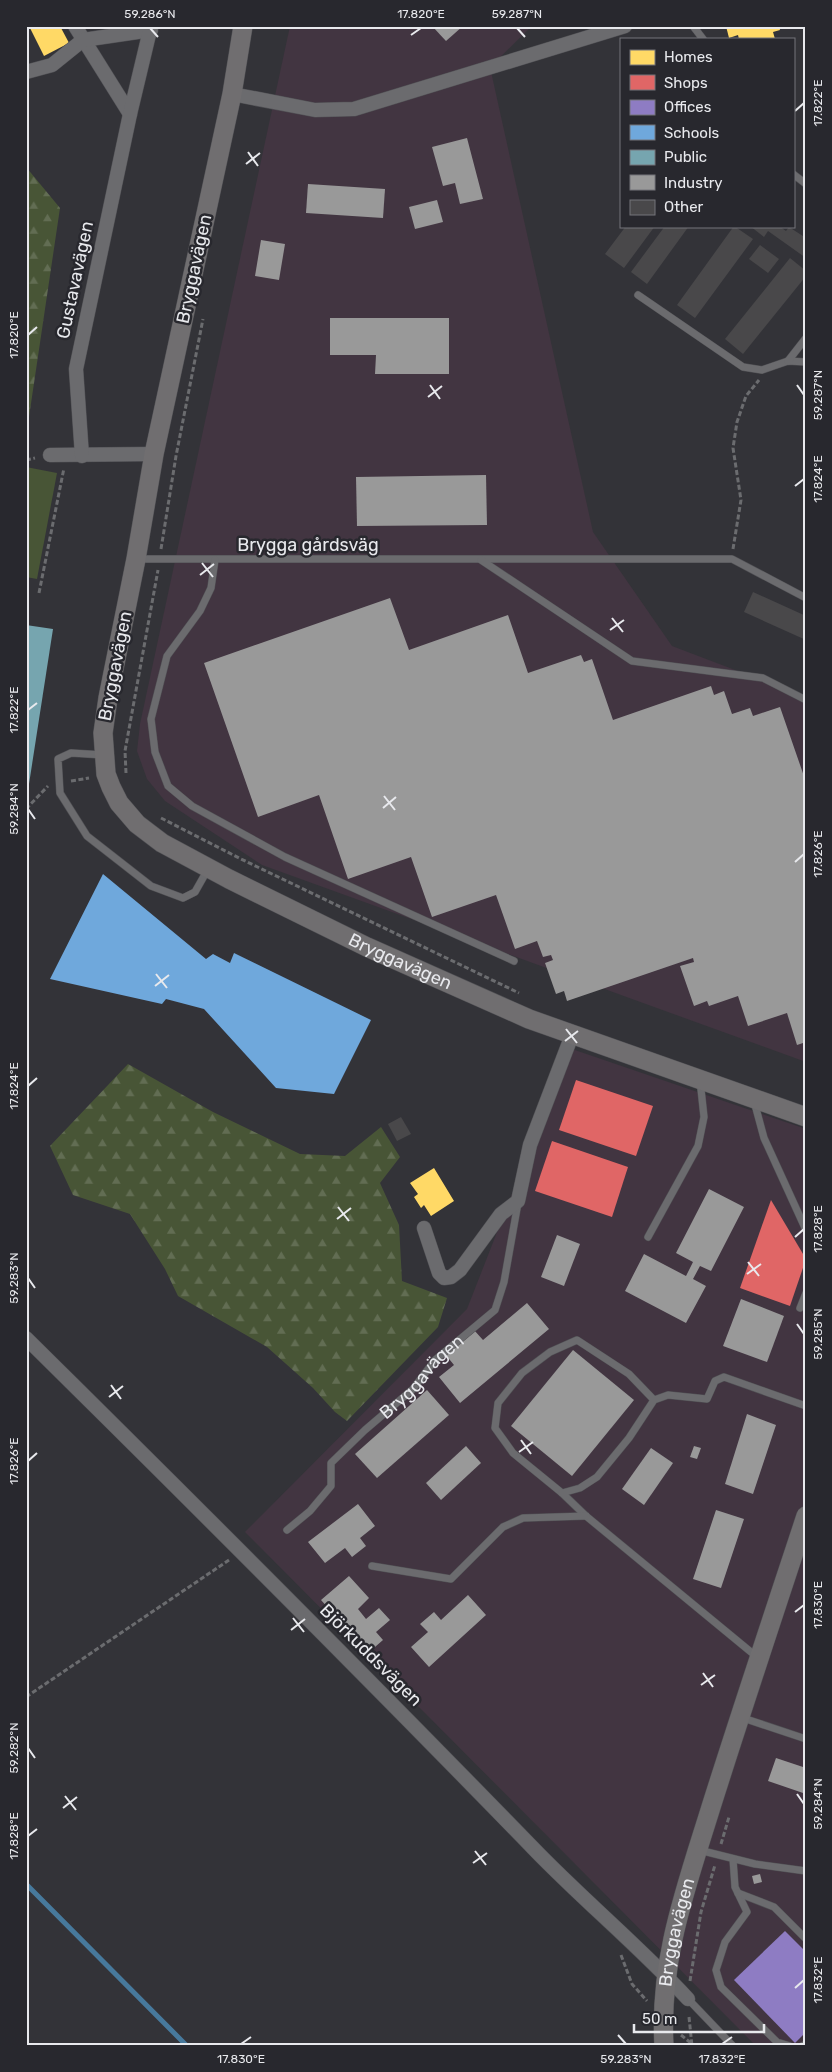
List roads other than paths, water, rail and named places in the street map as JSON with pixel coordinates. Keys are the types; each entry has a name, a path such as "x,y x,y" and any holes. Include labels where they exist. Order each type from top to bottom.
{"main road":[{"name":"Bryggavägen","path":"243,26 232,94 154,454 136,559 108,698 103,733 106,774 111,788 119,803 137,824 162,843 367,947 529,1019 806,1117"},
{"name":"Bryggavägen","path":"664,2046 663,2018 666,1975 676,1922 740,1717 806,1516"}],"street":[{"path":"75,26 130,114"},
{"path":"232,94 315,110 354,109 625,26"},
{"name":"Gustavavägen","path":"82,456 76,369 130,114 151,28 83,40"},
{"path":"26,72 52,66 83,40"},
{"path":"50,455 154,454"},
{"name":"Bryggavägen","path":"518,1201 530,1145 572,1035"},
{"path":"424,1228 439,1273 444,1278 451,1277 460,1270 501,1214 518,1201"},
{"name":"Björkuddsvägen","path":"26,1338 242,1551 541,1856 666,1975 688,1999"}],"lane":[{"path":"693,26 702,38"},
{"path":"794,175 806,184"},
{"path":"638,295 743,367 762,370 788,361 806,362"},
{"path":"788,361 806,338"},
{"name":"Brygga gårdsväg","path":"136,559 732,559 806,598"},
{"path":"215,560 211,588 200,611 167,656 151,720 155,752 168,786 192,806 285,857 514,961"},
{"path":"480,560 632,661 762,678 806,700"},
{"path":"104,755 71,753 58,759 60,793 87,836 151,886 183,898 195,892 209,868"},
{"path":"648,1237 698,1146 704,1117 700,1080"},
{"path":"753,1099 764,1138 806,1230"},
{"name":"Bryggavägen","path":"287,1530 310,1510 331,1486 331,1463 365,1430 413,1389 435,1360 495,1310 504,1282 518,1201"},
{"path":"800,1308 806,1293"},
{"path":"654,1400 630,1374 577,1340 550,1352 522,1373 498,1403 495,1428 513,1453 759,1659"},
{"path":"562,1493 580,1488 598,1476 629,1438 654,1400 668,1395 707,1399 715,1381 724,1377 806,1406"},
{"path":"372,1566 451,1579 503,1527 523,1518 586,1516"},
{"path":"740,1717 806,1739"},
{"path":"698,1850 733,1859 806,1871"},
{"path":"733,1859 735,1887 747,1912 725,1942 716,1970 721,1988 777,2042 790,2046"},
{"path":"738,1893 774,1907 806,1939"},
{"path":"688,1999 733,2046"},
{"path":"802,2046 806,2044"}],"waterway":[{"path":"26,1884 187,2046"}]}
